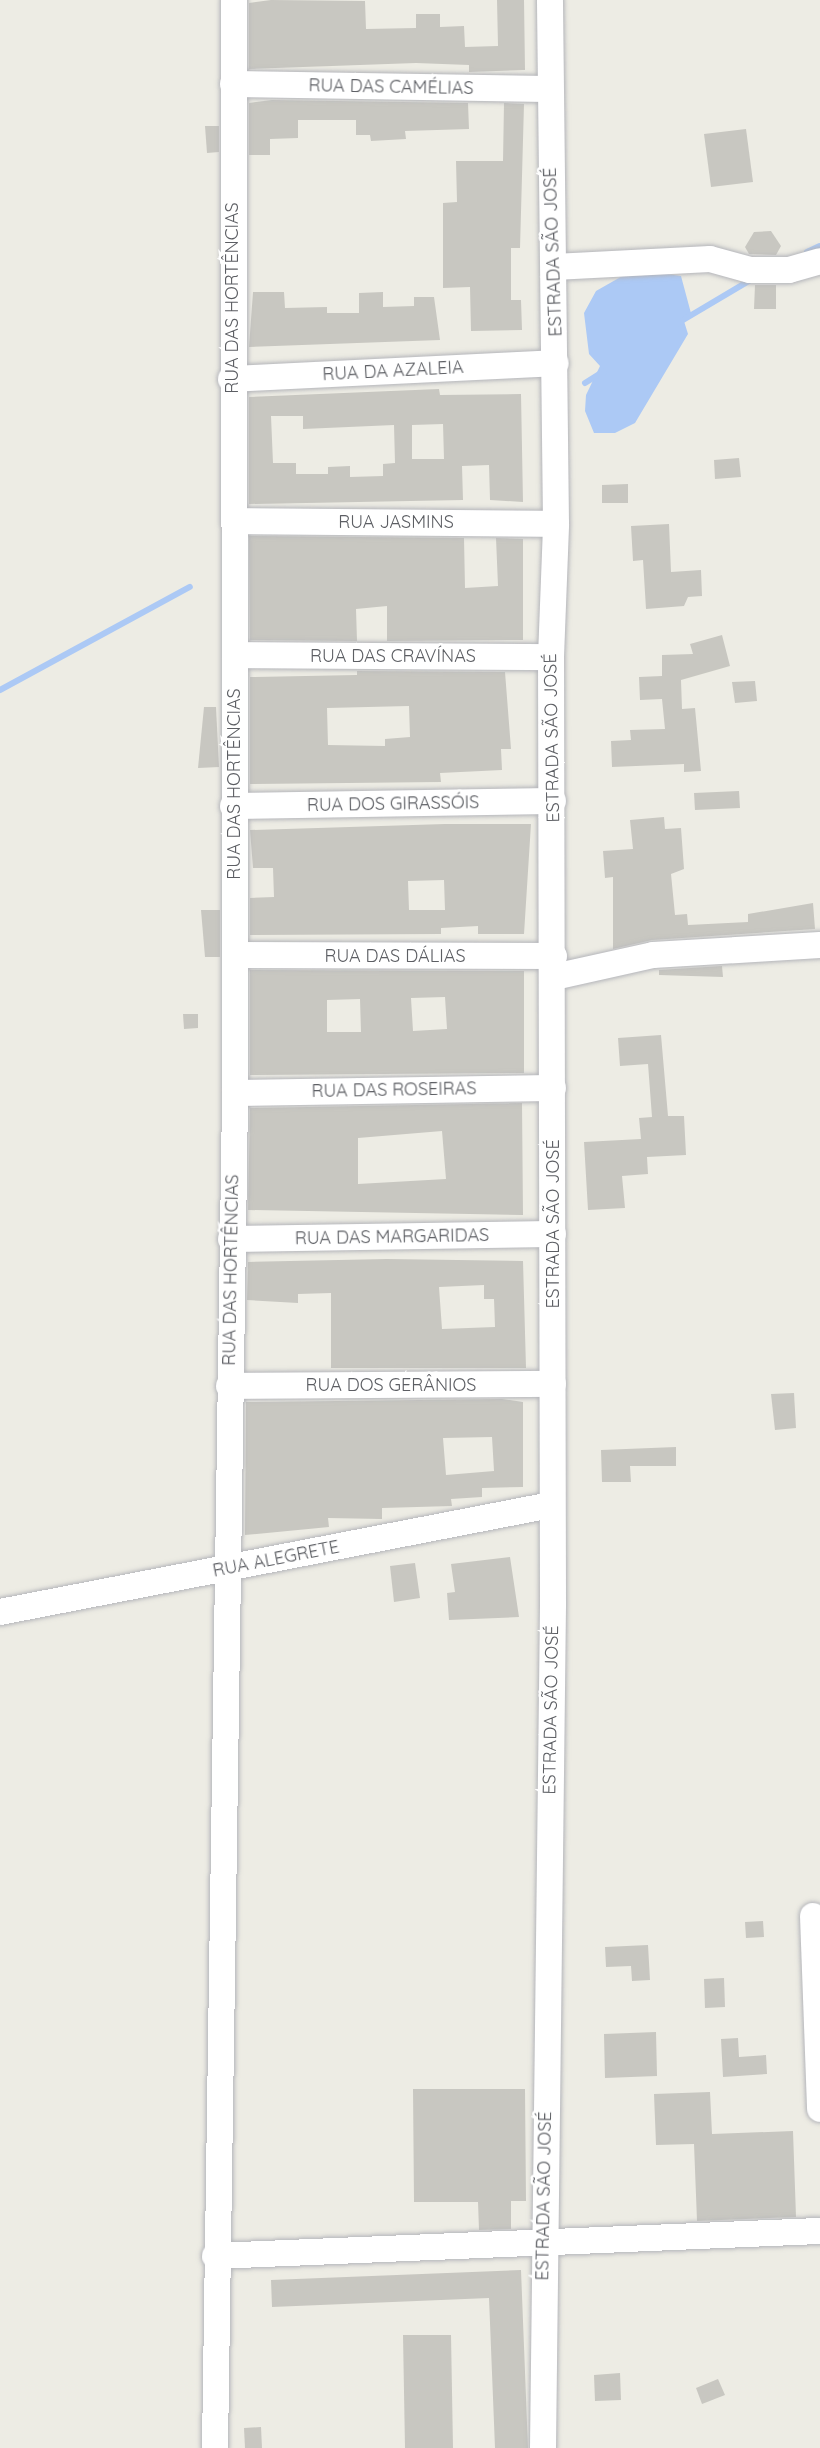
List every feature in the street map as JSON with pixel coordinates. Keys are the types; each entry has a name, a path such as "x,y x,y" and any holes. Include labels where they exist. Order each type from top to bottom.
{"street":[{"name":"RUA DAS HORTÊNCIAS","path":"215,2448 215,2256 229,1568 231,1239 235,1093 233,806 236,521 231,379 234,0"},
{"name":"ESTRADA SÃO JOSÉ","path":"543,2448 543,2245 553,1384 554,967 551,657 556,524 556,363 549,89 550,0"},
{"name":"RUA DAS CAMÉLIAS","path":"233,84 549,89"},
{"path":"554,267 710,259 750,270 789,270 820,261"},
{"name":"RUA DA AZALEIA","path":"231,379 556,363"},
{"name":"RUA JASMINS","path":"236,521 556,524"},
{"name":"RUA DAS CRAVÍNAS","path":"235,655 551,657"},
{"name":"RUA DOS GIRASSÓIS","path":"233,806 553,801"},
{"name":"RUA DAS DÁLIAS","path":"235,955 554,967 653,955 820,945"},
{"name":"RUA DAS ROSEIRAS","path":"235,1093 553,1088"},
{"name":"RUA DAS MARGARIDAS","path":"231,1239 553,1234"},
{"name":"RUA DOS GERÂNIOS","path":"230,1386 553,1384"},
{"name":"RUA ALEGRETE","path":"0,1612 551,1505"},
{"path":"813,1916 820,2109"},
{"path":"215,2256 543,2245 820,2231"}],"water":[{"path":"633,270 641,276 647,271 681,276 692,317 683,318 688,334 635,423 615,433 594,433 585,411 586,395 600,366 589,354 584,313 596,291"}],"building":[{"path":"271,0 365,1 366,29 416,28 416,14 440,14 440,27 464,26 465,47 498,46 497,0 524,0 525,70 469,72 469,65 416,63 249,69 249,3"},
{"path":"272,100 468,103 469,129 405,131 406,139 371,141 370,135 356,135 356,120 298,120 298,138 270,139 270,155 249,155 249,103"},
{"path":"504,103 524,104 520,248 511,248 511,300 521,300 522,330 471,331 470,287 443,288 443,203 457,202 456,161 503,161"},
{"path":"205,126 219,126 219,152 207,153"},
{"path":"746,129 753,182 711,187 704,134"},
{"path":"771,231 781,246 776,255 749,254 745,247 754,232"},
{"path":"755,285 776,285 776,309 754,309"},
{"path":"253,292 284,292 285,308 327,307 327,313 359,313 359,293 383,292 383,307 414,306 414,297 434,297 440,340 249,347"},
{"path":"439,389 440,395 521,394 523,502 490,500 489,465 462,466 463,500 249,504 249,397","holes":["271,416 303,416 303,429 394,425 395,463 383,464 383,476 350,477 350,466 328,467 328,474 296,474 296,463 273,463","443,424 444,459 412,459 412,425"]},
{"path":"739,458 741,477 715,479 714,460"},
{"path":"628,484 628,503 602,503 602,485"},
{"path":"669,524 671,572 701,570 702,596 688,597 684,606 646,609 643,560 633,561 631,526"},
{"path":"249,536 464,538 465,588 498,586 496,538 523,539 523,640 387,641 387,606 356,609 357,641 250,640"},
{"path":"722,635 730,666 681,680 682,709 695,708 701,771 684,772 684,764 612,767 611,741 631,740 630,730 665,729 662,699 640,700 639,677 662,676 662,655 693,654 690,644"},
{"path":"357,671 505,672 511,749 501,749 502,770 440,773 441,782 250,784 250,677 357,675","holes":["409,706 410,737 385,739 385,746 328,745 327,708"]},
{"path":"755,681 757,701 735,703 732,682"},
{"path":"204,707 216,707 219,767 198,768"},
{"path":"739,791 740,808 695,810 694,793"},
{"path":"664,817 665,829 681,828 684,869 671,874 675,915 687,914 688,925 748,922 748,914 813,903 815,929 652,940 613,949 613,877 605,878 603,851 633,849 630,820"},
{"path":"445,824 531,824 524,934 478,934 478,926 441,928 441,934 250,935 250,898 274,897 273,868 253,868 250,830","holes":["444,880 445,910 409,910 408,881"]},
{"path":"201,910 220,910 220,957 205,957"},
{"path":"722,966 723,977 659,975 659,970"},
{"path":"250,970 524,971 524,1073 250,1075","holes":["445,997 447,1029 413,1031 411,998","360,999 361,1032 327,1032 327,1000"]},
{"path":"183,1014 198,1014 198,1028 184,1029"},
{"path":"661,1035 668,1116 684,1116 686,1155 647,1157 648,1174 622,1176 625,1208 588,1210 584,1142 641,1139 639,1118 652,1117 648,1064 620,1066 618,1038"},
{"path":"522,1103 523,1215 248,1210 250,1108","holes":["442,1131 446,1179 358,1184 358,1138"]},
{"path":"387,1259 523,1261 526,1368 331,1368 331,1293 298,1294 298,1303 247,1300 248,1262","holes":["484,1285 484,1299 494,1299 495,1327 442,1329 439,1287"]},
{"path":"794,1393 796,1428 775,1430 771,1394"},
{"path":"502,1399 523,1402 523,1487 482,1488 482,1497 451,1499 452,1506 382,1508 382,1519 328,1518 329,1527 245,1535 246,1402","holes":["492,1437 494,1471 446,1475 443,1438"]},
{"path":"676,1447 676,1466 630,1466 631,1482 602,1482 601,1450"},
{"path":"510,1557 519,1617 449,1620 447,1593 455,1592 451,1564"},
{"path":"415,1563 420,1598 394,1602 390,1566"},
{"path":"763,1921 764,1937 746,1938 745,1922"},
{"path":"648,1945 650,1980 632,1981 631,1966 606,1967 605,1947"},
{"path":"724,1978 725,2007 705,2008 704,1979"},
{"path":"656,2032 657,2076 605,2078 604,2034"},
{"path":"738,2038 739,2057 766,2055 767,2074 723,2077 721,2039"},
{"path":"413,2089 525,2089 526,2201 511,2201 511,2229 479,2230 478,2202 414,2202"},
{"path":"710,2092 712,2134 793,2131 796,2217 697,2221 694,2144 656,2145 654,2094"},
{"path":"521,2270 528,2448 495,2448 489,2298 272,2307 271,2280"},
{"path":"403,2335 451,2335 453,2448 405,2448"},
{"path":"620,2373 621,2400 595,2401 594,2375"},
{"path":"718,2379 725,2395 702,2404 696,2388"},
{"path":"261,2427 262,2448 245,2448 244,2428"}],"waterway":[{"path":"807,252 820,246"},
{"path":"678,323 752,279"},
{"path":"585,383 604,371"},
{"path":"0,690 190,587"}]}
